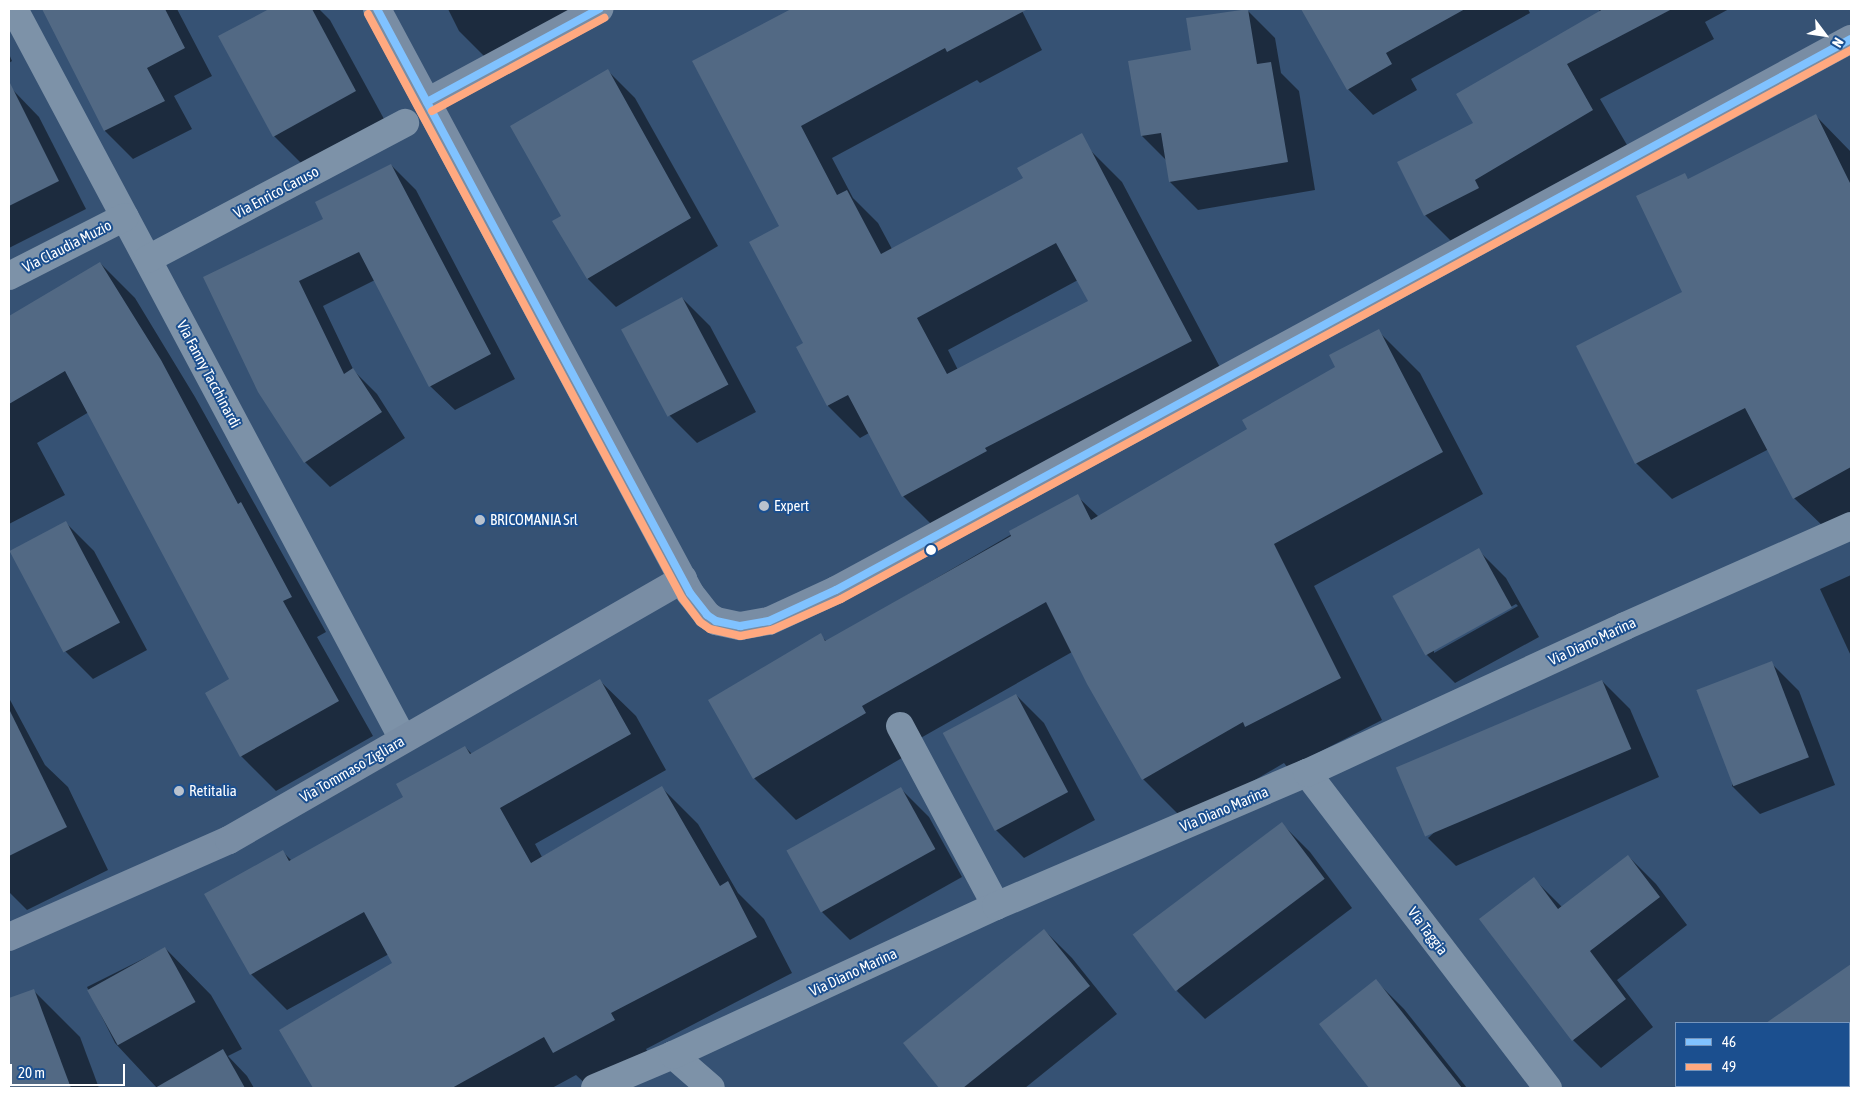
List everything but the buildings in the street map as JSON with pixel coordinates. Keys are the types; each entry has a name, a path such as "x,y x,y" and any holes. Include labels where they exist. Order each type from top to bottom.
{"street":[{"name":"Via Fanny Tacchinardi","path":"14,9 403,739"},
{"path":"377,9 683,579 707,615 727,625 752,625 790,613 1851,39"},
{"path":"427,102 599,9"},
{"name":"Via Enrico Caruso","path":"148,259 405,124"},
{"name":"Via Claudia Muzio","path":"9,276 125,217"},
{"name":"Via Diano Marina","path":"595,1088 674,1056 996,906 1307,773 1625,626 1851,526"},
{"name":"Via Tommaso Zigliara","path":"9,936 229,840 683,579"},
{"path":"900,726 996,906"},
{"name":"Via Taggia","path":"1307,773 1548,1088"},
{"path":"674,1056 711,1088"}],"transit line":[{"name":"46","path":"377,9 690,593 707,615 716,621 740,626 769,621 836,590 1851,39"},
{"name":"46","path":"427,102 599,9"},
{"name":"49","path":"368,14 682,598 700,622 710,629 740,636 772,630 841,599 1851,50"},
{"name":"49","path":"432,111 604,18"}],"place":[{"name":"Expert","path":"764,506"},
{"name":"BRICOMANIA Srl","path":"480,520"},
{"name":"Retitalia","path":"179,791"}]}
